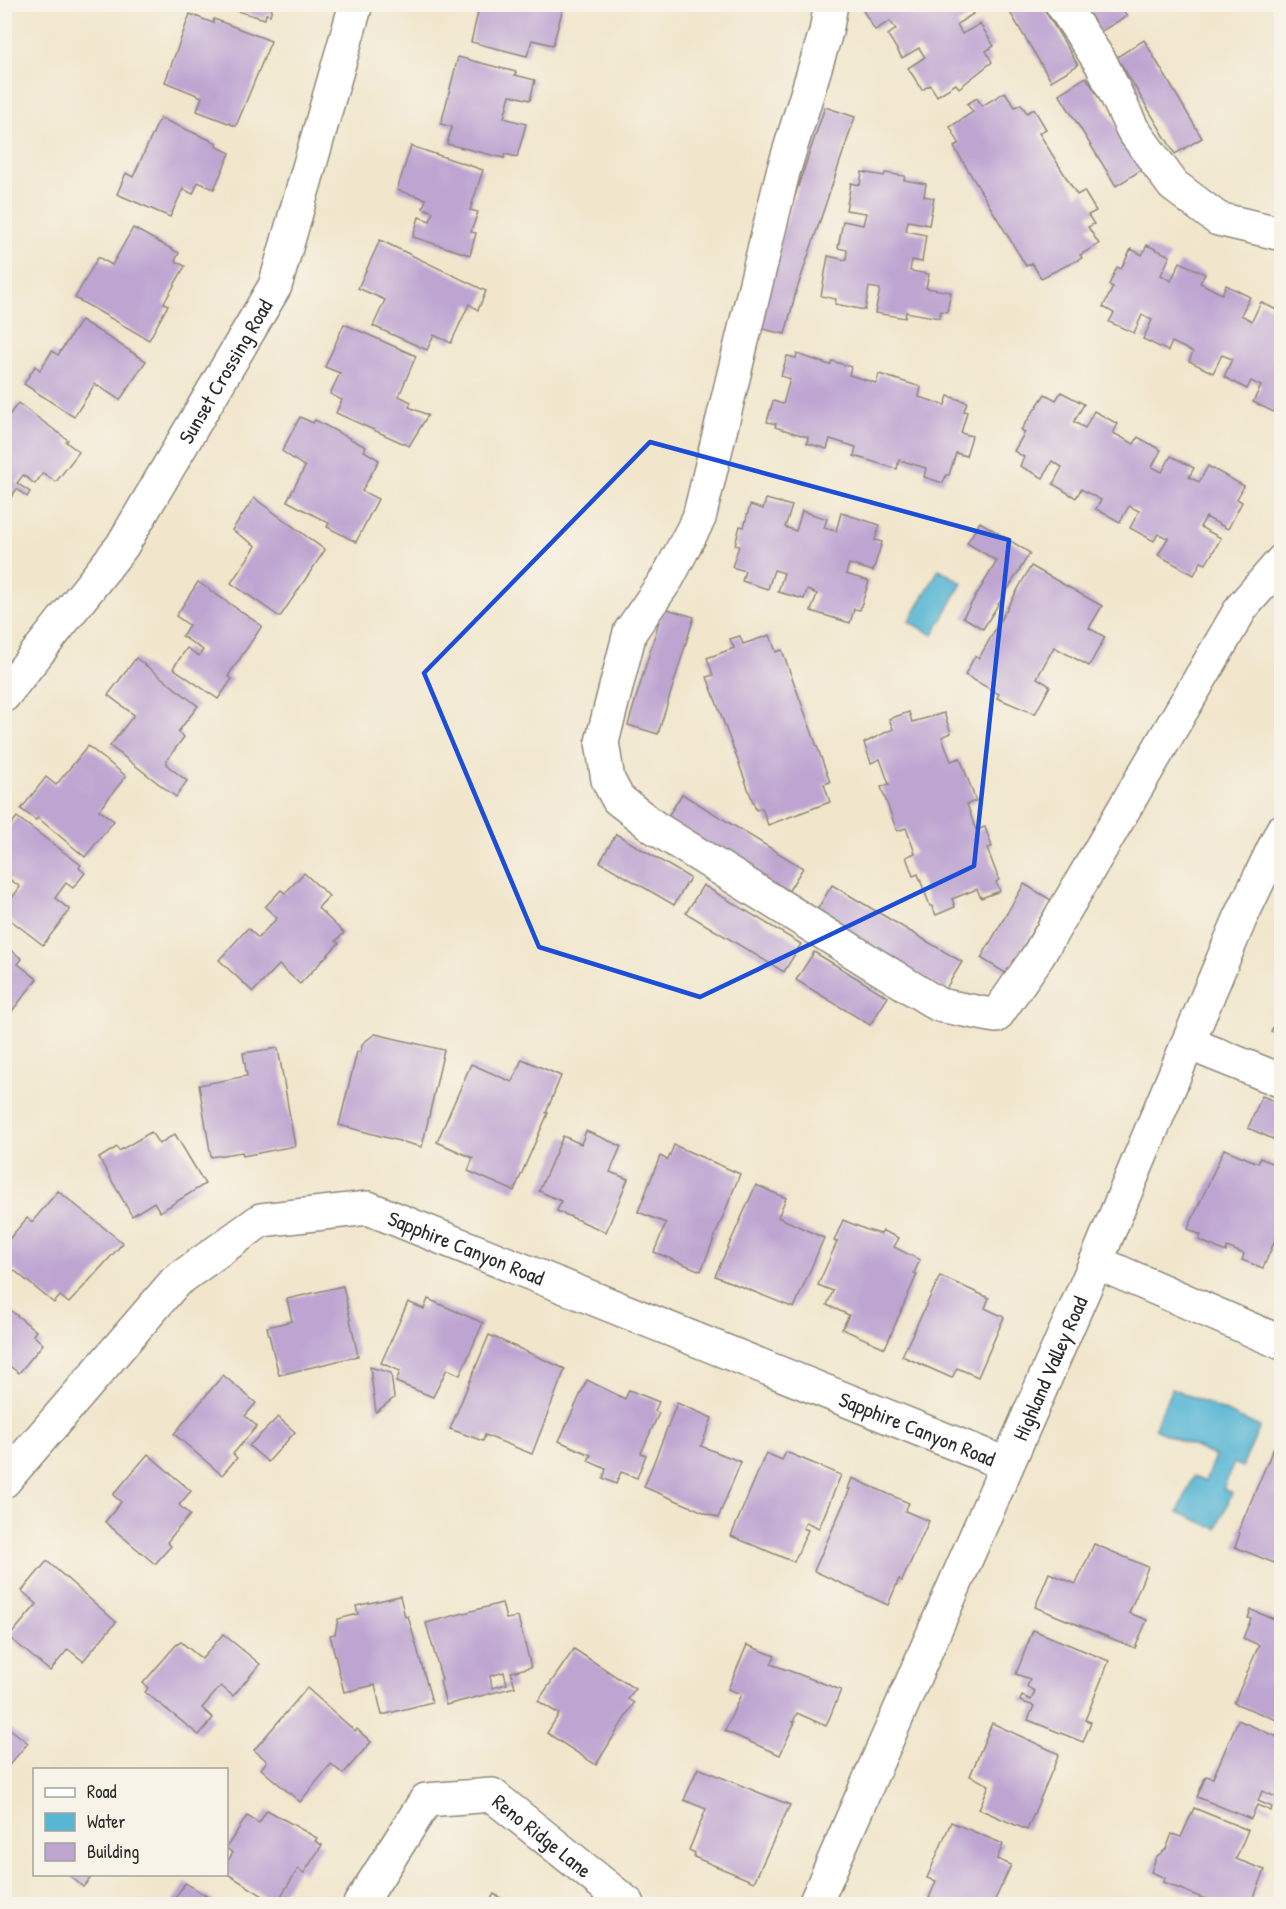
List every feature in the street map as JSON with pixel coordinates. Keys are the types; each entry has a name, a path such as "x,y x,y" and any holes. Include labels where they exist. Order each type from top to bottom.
{"street":[{"name":"Sunset Crossing Road","path":"4,695 122,546 275,286 356,4"},
{"path":"831,4 826,32 783,172 699,518 668,577 630,632 602,742 608,780 618,799 654,826 939,1005 996,1016 1038,956 1242,607 1281,561"},
{"path":"1062,4 1101,63 1133,130 1173,185 1218,219 1281,234"},
{"name":"Highland Valley Road","path":"815,1905 1096,1262 1240,919 1281,831"},
{"path":"1188,1043 1281,1081"},
{"name":"Sapphire Canyon Road","path":"4,1481 175,1282 261,1220 368,1208 1006,1464"},
{"path":"1096,1262 1281,1343"},
{"name":"Reno Ridge Lane","path":"360,1905 426,1800 492,1795 628,1905"}],"highlighted area":[{"path":"650,442 1009,540 974,866 700,997 539,947 424,673"}],"water":[{"path":"939,569 962,583 933,635 909,622"},
{"path":"1172,1388 1260,1427 1242,1467 1234,1463 1223,1489 1232,1493 1217,1529 1178,1512 1194,1476 1205,1481 1215,1456 1154,1429"}],"building":[{"path":"239,4 273,4 270,15 266,14 265,19 237,11"},
{"path":"480,4 564,4 553,45 532,40 527,56 471,42"},
{"path":"859,4 967,4 973,14 957,24 962,34 980,24 994,46 986,51 992,62 959,88 956,84 937,96 930,85 922,90 908,68 925,57 919,48 902,58 888,35 896,29 890,21 875,30"},
{"path":"1005,4 1041,4 1078,65 1051,81"},
{"path":"1083,4 1120,4 1127,16 1100,32"},
{"path":"190,14 213,23 214,19 271,41 236,126 197,111 202,97 165,82"},
{"path":"1144,40 1202,138 1175,154 1117,57"},
{"path":"458,57 516,72 515,75 535,80 530,100 510,95 504,118 526,124 517,157 505,154 504,158 447,144 452,127 441,124"},
{"path":"1086,77 1143,169 1116,186 1059,94"},
{"path":"1005,92 1015,107 1021,104 1027,113 1034,109 1046,129 1039,133 1077,195 1084,191 1096,211 1088,215 1094,224 1088,227 1099,244 1080,255 1082,258 1041,278 1032,263 1026,266 954,147 959,143 950,127 973,112 967,104 977,98 982,106"},
{"path":"825,107 855,117 796,292 785,334 754,327 765,284"},
{"path":"160,118 217,143 216,146 230,153 214,189 198,182 193,194 183,189 170,217 117,194 126,173 133,177"},
{"path":"411,146 483,170 470,210 478,212 471,232 476,233 470,255 413,237 419,217 430,221 433,212 423,208 426,199 397,190"},
{"path":"862,172 884,176 885,173 905,176 904,180 926,184 924,196 934,198 929,225 908,221 906,231 926,235 922,262 912,260 910,271 929,274 926,288 951,292 947,312 941,311 939,318 906,312 905,318 875,313 880,289 869,287 865,310 835,304 836,299 821,296 828,256 846,260 847,250 838,248 843,221 863,225 866,213 846,210 851,183 860,185"},
{"path":"133,228 179,253 175,261 185,266 164,303 168,305 149,340 75,298 98,257 112,265"},
{"path":"380,240 486,291 478,310 469,304 451,343 434,335 427,350 373,326 385,300 358,288"},
{"path":"1147,245 1170,256 1161,275 1171,281 1180,262 1205,274 1200,283 1222,294 1226,285 1250,297 1241,315 1252,321 1261,302 1282,313 1282,416 1253,402 1261,386 1251,381 1247,389 1224,377 1232,359 1222,355 1213,373 1189,361 1193,352 1172,342 1168,351 1143,339 1152,320 1142,315 1134,333 1109,322 1114,313 1103,307 1113,287 1109,285 1117,267 1121,269 1131,249 1142,255"},
{"path":"81,320 146,361 120,400 95,384 74,417 24,384 35,366 40,370 52,351 58,355"},
{"path":"344,324 416,356 399,396 411,402 409,407 428,415 409,446 336,413 342,400 330,394 340,373 325,367"},
{"path":"797,354 830,365 832,361 851,367 849,375 876,383 879,374 921,387 919,397 945,405 948,396 967,402 964,411 967,412 961,433 972,436 966,456 956,453 949,475 946,475 943,483 924,477 926,468 899,460 897,469 854,456 856,447 830,439 827,449 807,443 808,437 775,427 776,424 767,422 773,401 783,404 790,379 781,376 787,356 796,358"},
{"path":"1061,392 1084,404 1074,422 1085,428 1094,411 1118,424 1113,433 1134,444 1138,437 1161,450 1152,467 1162,472 1171,456 1194,468 1189,477 1199,482 1208,466 1244,486 1237,499 1242,502 1228,529 1206,517 1200,527 1221,538 1206,564 1201,562 1194,575 1158,555 1168,538 1158,534 1154,541 1130,528 1139,511 1129,506 1120,522 1096,509 1101,500 1081,489 1076,498 1053,484 1062,467 1052,461 1043,478 1020,466 1024,457 1014,451 1025,432 1021,430 1045,394 1056,400"},
{"path":"18,403 68,440 66,442 79,452 56,482 43,473 35,484 23,475 17,483 30,492 27,497 17,489 8,501 4,498 4,422"},
{"path":"300,417 313,423 315,420 366,447 364,451 379,460 362,491 378,499 356,542 327,527 329,523 287,501 305,467 282,451"},
{"path":"254,498 325,550 280,617 231,583 256,546 232,530"},
{"path":"766,499 792,506 785,527 796,531 802,511 827,519 824,528 836,531 841,513 880,525 875,540 882,542 873,571 849,564 846,574 869,581 860,610 854,609 850,623 811,611 817,594 807,590 804,599 778,592 784,573 774,570 768,589 742,581 745,571 732,567 739,546 735,545 740,526 744,527 750,505 763,509"},
{"path":"980,522 1030,553 983,629 963,617 997,561 967,543"},
{"path":"1031,566 1102,606 1089,628 1105,637 1089,666 1054,647 1037,678 1050,686 1035,714 997,698 999,694 965,675 975,656 979,658"},
{"path":"198,582 262,626 228,676 232,679 218,699 173,668 187,648 199,656 203,650 182,636 189,625 176,616"},
{"path":"663,608 694,617 658,734 628,725"},
{"path":"770,635 776,652 782,650 830,782 824,784 830,802 768,825 762,808 756,810 707,677 713,675 707,658 734,648 730,639 740,636 743,644"},
{"path":"136,658 198,706 178,732 184,737 166,761 168,766 187,781 176,797 110,746 134,715 108,695"},
{"path":"909,712 912,722 944,713 951,733 942,737 951,761 960,758 976,801 967,804 976,830 985,827 992,847 987,848 999,880 996,882 1000,891 981,898 977,889 952,899 955,907 936,915 930,906 918,874 913,876 906,857 915,853 906,828 897,831 881,787 889,784 880,759 871,763 864,743 893,729 889,719"},
{"path":"88,746 126,776 99,810 114,821 85,857 38,818 36,820 21,809 46,777 56,785"},
{"path":"682,794 803,868 786,895 665,821"},
{"path":"17,817 81,865 79,868 85,873 73,888 66,883 55,898 70,910 43,945 4,915 4,890 13,897 20,887 4,875 4,833"},
{"path":"616,834 690,878 674,905 600,862"},
{"path":"304,873 329,896 318,908 344,933 336,941 339,943 300,984 279,965 253,992 219,960 248,928 258,938 277,918 265,907 281,890 285,893"},
{"path":"1024,884 1051,900 1007,974 981,958"},
{"path":"703,885 801,944 784,972 686,913"},
{"path":"832,885 962,962 945,990 815,913"},
{"path":"4,945 22,959 18,964 37,979 9,1015 4,1012"},
{"path":"814,952 888,997 870,1025 796,980"},
{"path":"1282,1009 1282,1035 1271,1031"},
{"path":"375,1034 444,1050 422,1147 339,1125 357,1052 360,1052 363,1043"},
{"path":"278,1048 295,1146 243,1156 242,1152 211,1157 199,1085 247,1076 243,1053"},
{"path":"522,1059 561,1076 546,1113 548,1113 514,1191 468,1171 473,1158 437,1142 471,1064 512,1082"},
{"path":"1262,1096 1282,1104 1282,1143 1248,1128"},
{"path":"586,1131 621,1146 610,1172 628,1179 606,1232 557,1211 561,1201 539,1191 563,1136 581,1144"},
{"path":"151,1132 159,1144 175,1134 205,1184 160,1212 154,1202 132,1216 99,1158 117,1147 119,1151"},
{"path":"674,1145 740,1174 701,1271 654,1252 666,1223 638,1212 660,1156 668,1160"},
{"path":"1224,1149 1258,1163 1260,1158 1278,1166 1282,1159 1282,1224 1263,1268 1242,1260 1244,1254 1227,1247 1226,1252 1199,1240 1201,1235 1188,1229"},
{"path":"756,1185 786,1198 778,1217 824,1238 794,1308 715,1276"},
{"path":"58,1191 123,1243 69,1303 60,1296 54,1303 4,1262 4,1245 27,1218 32,1222"},
{"path":"843,1220 867,1230 881,1234 883,1231 899,1238 894,1247 920,1260 914,1273 917,1274 885,1348 842,1329 849,1315 827,1305 833,1291 818,1285 837,1242 834,1241"},
{"path":"940,1276 989,1298 985,1308 1004,1317 978,1377 957,1368 952,1378 902,1356"},
{"path":"343,1286 358,1356 279,1375 267,1327 292,1321 287,1299"},
{"path":"428,1299 483,1323 460,1375 447,1369 433,1397 396,1382 400,1371 381,1363 408,1302 424,1309"},
{"path":"4,1305 36,1331 33,1335 43,1344 19,1373 8,1365 4,1369"},
{"path":"489,1335 565,1369 532,1454 485,1435 483,1441 450,1429"},
{"path":"370,1367 391,1373 394,1398 376,1412"},
{"path":"223,1375 256,1403 245,1416 257,1426 233,1454 237,1458 222,1475 174,1434"},
{"path":"587,1380 625,1399 629,1390 659,1402 655,1411 659,1413 641,1453 646,1455 637,1478 621,1472 616,1484 603,1478 606,1469 588,1461 591,1455 559,1441"},
{"path":"677,1403 712,1418 701,1446 741,1462 718,1518 644,1487"},
{"path":"278,1417 295,1432 268,1462 249,1446"},
{"path":"1282,1428 1282,1559 1279,1565 1235,1547 1240,1533 1238,1532"},
{"path":"786,1452 841,1475 819,1528 806,1522 803,1528 808,1530 794,1562 731,1536 766,1453 782,1460"},
{"path":"148,1454 191,1491 179,1505 190,1515 167,1542 171,1546 155,1564 105,1522 121,1502 113,1495"},
{"path":"852,1478 909,1503 905,1511 929,1521 902,1581 899,1579 888,1605 814,1571 850,1489 848,1489"},
{"path":"1094,1544 1148,1567 1129,1613 1147,1620 1135,1648 1035,1607 1049,1573 1076,1584"},
{"path":"47,1561 116,1622 83,1661 68,1649 50,1671 9,1637 37,1604 22,1591"},
{"path":"400,1596 405,1617 408,1616 432,1702 382,1715 375,1685 344,1692 330,1635 335,1634 338,1619 358,1614 356,1606"},
{"path":"502,1603 506,1619 518,1617 531,1667 511,1672 515,1687 446,1705 440,1681 442,1680 426,1623","holes":["504,1672 507,1684 492,1688 490,1676"]},
{"path":"1251,1610 1282,1622 1282,1722 1234,1703 1259,1645 1243,1638 1251,1619 1248,1618"},
{"path":"1033,1630 1109,1661 1085,1720 1091,1722 1083,1742 1028,1720 1034,1706 1020,1701 1022,1696 1031,1700 1035,1691 1027,1687 1030,1679 1016,1674"},
{"path":"223,1634 260,1664 233,1696 221,1686 202,1708 213,1718 199,1735 145,1692 148,1688 143,1683 176,1645 181,1642 202,1659"},
{"path":"747,1645 775,1656 771,1664 841,1690 826,1726 797,1713 780,1755 725,1731 741,1694 728,1689"},
{"path":"574,1649 635,1689 628,1699 634,1703 596,1765 547,1733 559,1714 538,1701"},
{"path":"307,1688 355,1731 357,1729 371,1742 343,1774 331,1764 300,1802 261,1769 267,1761 254,1750"},
{"path":"1238,1720 1282,1739 1282,1790 1279,1789 1276,1797 1262,1791 1258,1801 1272,1807 1271,1811 1257,1805 1251,1819 1197,1797 1206,1776 1213,1778"},
{"path":"992,1723 1059,1754 1027,1830 979,1809 989,1785 970,1776"},
{"path":"4,1724 28,1743 4,1771"},
{"path":"698,1768 790,1805 754,1882 694,1857 695,1853 689,1850 706,1809 684,1800"},
{"path":"1194,1808 1248,1830 1236,1859 1265,1870 1251,1904 1217,1904 1163,1882 1165,1878 1151,1872 1156,1857 1166,1849 1172,1834 1181,1837"},
{"path":"267,1810 317,1838 315,1841 322,1845 304,1873 298,1869 276,1904 228,1874 228,1860 233,1853 228,1849 228,1845 247,1816 259,1823"},
{"path":"951,1822 1003,1844 997,1859 1011,1865 993,1904 945,1904 929,1898 936,1881 927,1878"},
{"path":"70,1876 92,1876 83,1887"},
{"path":"185,1883 219,1904 171,1904"},
{"path":"494,1894 510,1904 488,1904"}]}
